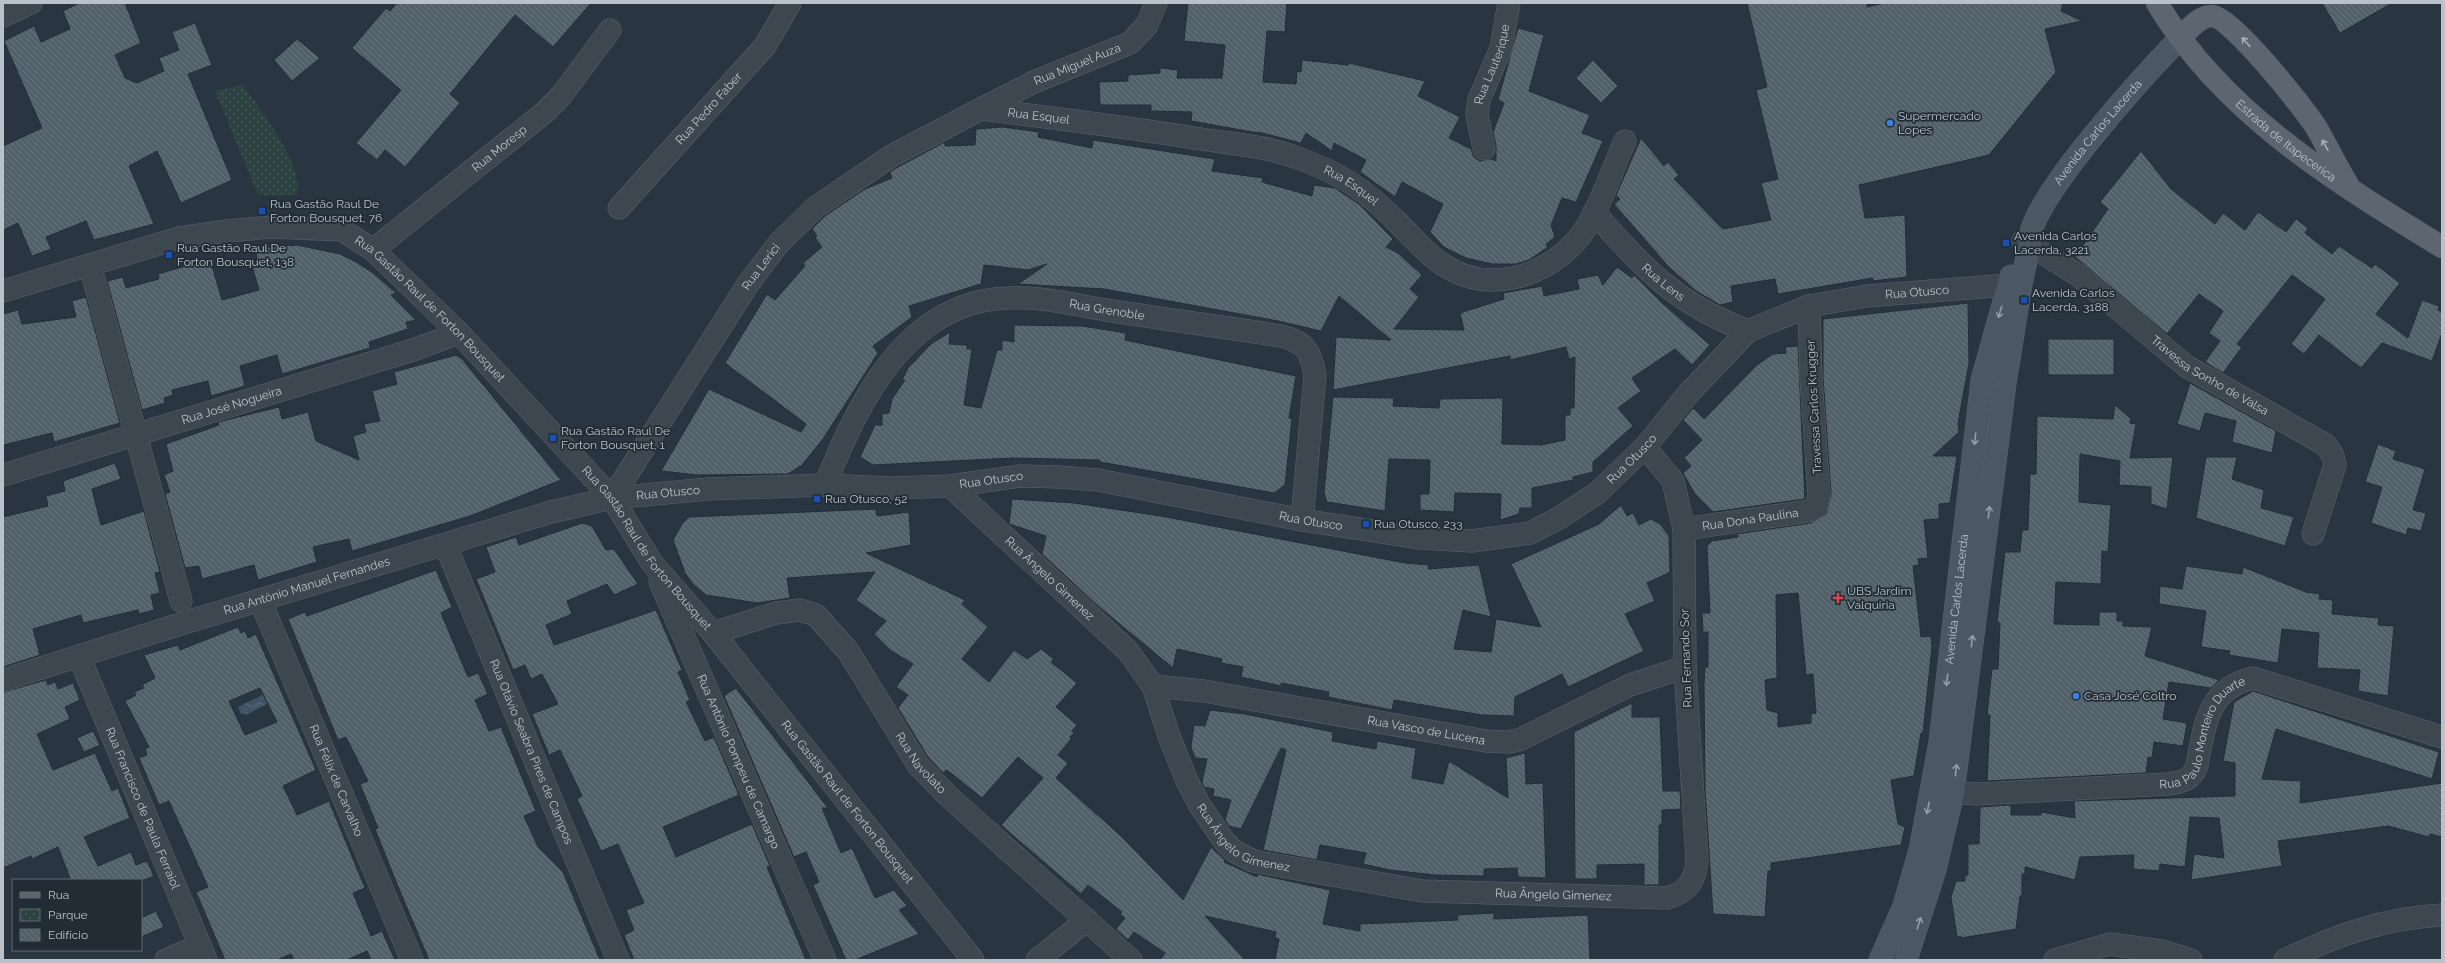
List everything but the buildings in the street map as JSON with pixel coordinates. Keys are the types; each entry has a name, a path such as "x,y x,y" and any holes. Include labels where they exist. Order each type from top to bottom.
{"main road":[{"name":"Estrada de Itapecerica","path":"2157,3 2181,37 2227,93 2262,123 2351,191 2442,247"},
{"path":"2181,37 2198,21 2213,16 2222,20 2236,32 2296,100 2315,126 2351,191"},
{"name":"Avenida Carlos Lacerda","path":"1880,960 1904,906 1920,850 1940,742 1982,380 2015,285 2027,241 2042,206 2055,186 2139,82 2181,37"},
{"name":"Avenida Carlos Lacerda","path":"1906,960 1935,870 1953,793 2005,384 2015,285"}],"street":[{"path":"3,16 31,3"},
{"name":"Rua Pedro Faber","path":"619,208 765,46 790,3"},
{"name":"Rua Miguel Auza","path":"981,109 1034,82 1130,43 1147,25 1156,3"},
{"name":"Rua Lauterique","path":"1484,149 1477,115 1479,100 1501,48 1509,3"},
{"name":"Rua Moresp","path":"373,250 545,112 561,96 610,30"},
{"name":"Rua Esquel","path":"981,109 1107,124 1286,153 1321,166 1359,187 1441,264 1458,273 1478,280 1504,280 1523,276 1540,269 1577,240 1594,212 1624,141"},
{"name":"Rua Lerici","path":"612,498 748,284 779,243 816,207 893,155 981,109"},
{"name":"Rua Lens","path":"1594,212 1631,255 1677,295 1702,311 1748,331"},
{"name":"Rua Gastão Raul de Forton Bousquet","path":"3,291 179,238 271,227 342,230 373,250 459,333 612,498 652,563 714,633 973,960"},
{"name":"Travessa Sonho de Valsa","path":"2027,241 2078,275 2186,366 2326,445 2333,456 2334,465 2313,534"},
{"path":"90,265 182,601"},
{"name":"Rua Otusco","path":"612,498 708,489 825,485 891,488 950,486 1020,476 1075,478 1098,480 1302,520 1419,538 1472,541 1530,532 1559,518 1596,494 1645,447 1688,394 1748,331 1809,306 1867,296 2015,285"},
{"name":"Rua Grenoble","path":"825,485 838,453 876,381 896,353 920,330 940,316 969,304 1007,298 1053,300 1112,311 1281,336 1295,340 1302,345 1309,352 1315,375 1302,520"},
{"name":"Travessa Carlos Krugger","path":"1809,306 1810,378 1819,495 1816,507"},
{"name":"Rua José Nogueira","path":"3,475 410,351 459,333"},
{"name":"Rua Fernando Sor","path":"1645,447 1673,481 1684,530 1686,667 1696,861 1694,880"},
{"name":"Rua Ângelo Gimenez","path":"950,486 1128,651 1153,686 1169,736 1187,782 1199,804 1224,840 1234,851 1253,861 1422,891 1667,898 1684,891 1694,880"},
{"name":"Rua Antônio Manuel Fernandes","path":"3,680 551,512 612,498"},
{"name":"Rua Dona Paulina","path":"1684,530 1809,511 1816,507"},
{"name":"Rua Otávio Seabra Pires de Campos","path":"445,544 618,960"},
{"name":"Rua Antônio Pompeu de Camargo","path":"652,563 825,960"},
{"name":"Rua Félix de Carvalho","path":"260,600 412,960"},
{"name":"Rua Navolato","path":"714,633 776,612 800,610 816,615 827,624 848,651 918,765 948,796 1131,960"},
{"name":"Rua Francisco de Paula Ferraiol","path":"79,656 203,953"},
{"name":"Rua Vasco de Lucena","path":"1153,686 1204,691 1486,741 1509,742 1526,737 1630,685 1686,667"},
{"name":"Rua Paulo Monteiro Duarte","path":"1953,793 1979,794 2168,784 2189,779 2194,774 2198,765 2213,703 2230,688 2241,681 2253,678 2442,736"},
{"path":"2285,960 2338,936 2360,929 2426,916 2442,915"},
{"path":"1037,960 1087,920"},
{"path":"2055,960 2110,944 2162,951 2192,960"},
{"path":"166,960 203,953"}],"green space":[{"path":"243,85 279,138 288,154 294,169 297,183 296,195 259,195 256,190 215,91"}],"water":[{"path":"263,695 267,704 246,715 245,713 241,714 238,707"}],"place":[{"name":"Supermercado Lopes","path":"1890,123"},
{"name":"Rua Gastão Raul De Forton Bousquet, 76","path":"262,211"},
{"name":"Avenida Carlos Lacerda, 3221","path":"2006,243"},
{"name":"Rua Gastão Raul De Forton Bousquet, 138","path":"169,255"},
{"name":"Avenida Carlos Lacerda, 3188","path":"2024,300"},
{"name":"Rua Gastão Raul De Forton Bousquet, 1","path":"553,438"},
{"name":"Rua Otusco, 52","path":"817,499"},
{"name":"Rua Otusco, 233","path":"1366,524"},
{"name":"UBS Jardim Valquiria","path":"1838,598"},
{"name":"Casa José Coltro","path":"2076,696"}]}
